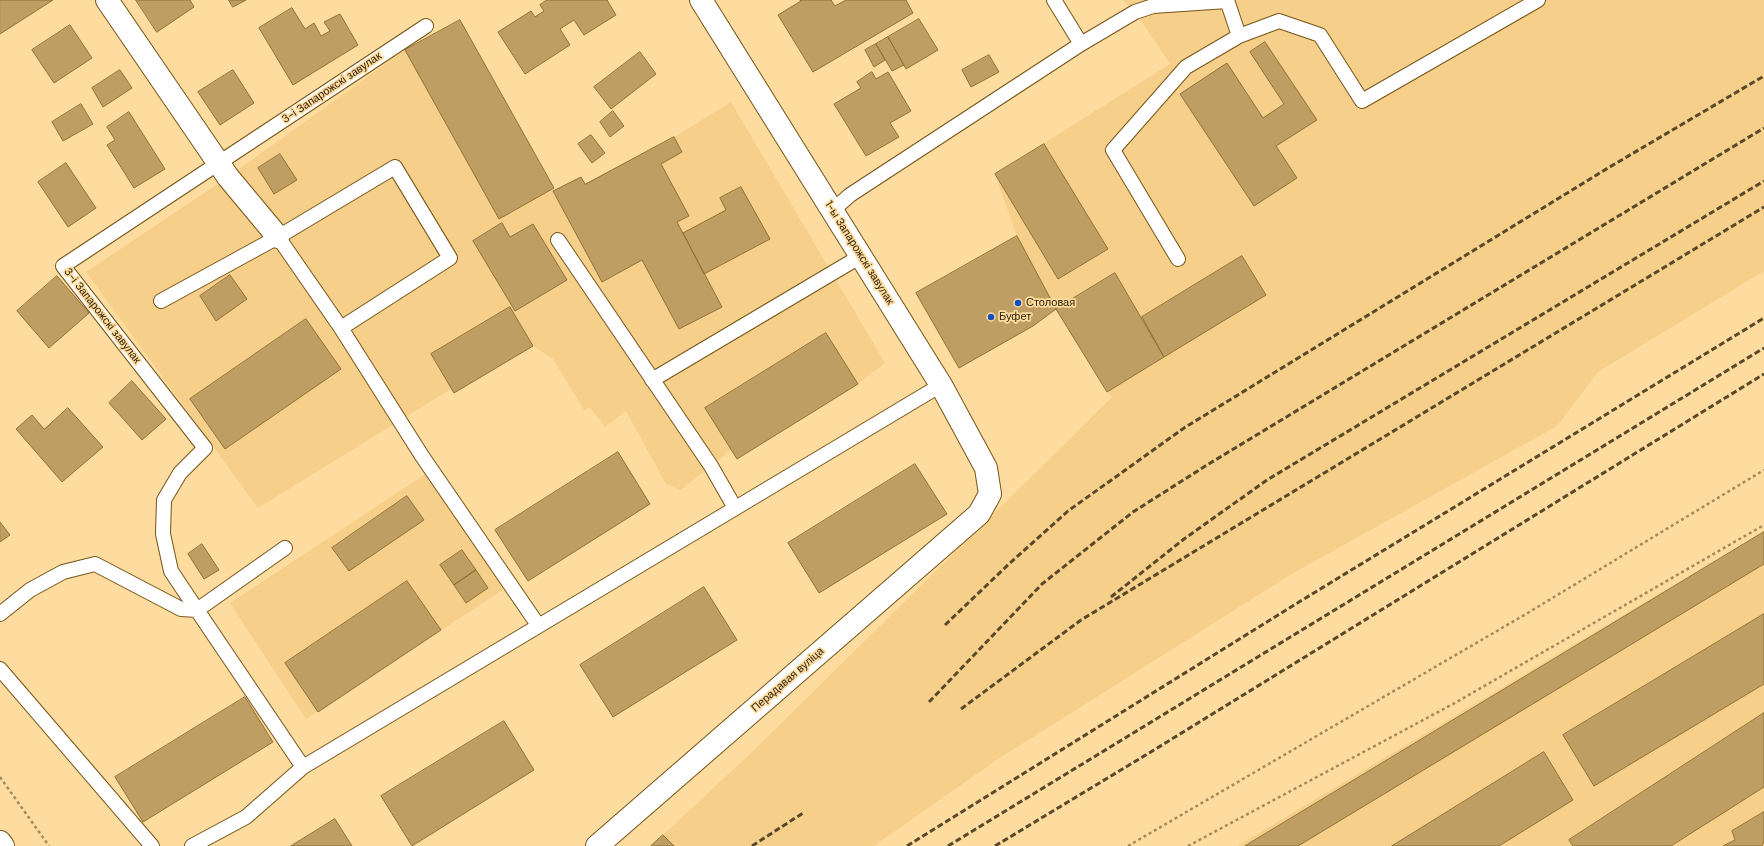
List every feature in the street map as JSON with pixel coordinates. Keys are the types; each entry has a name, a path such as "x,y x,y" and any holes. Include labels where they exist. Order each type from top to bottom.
{"street":[{"path":"107,0 218,164 278,237"},
{"name":"1-ы Запарожскі завулак","path":"700,0 833,210 941,385 986,468 990,494 979,514"},
{"name":"Перадавая вуліца","path":"598,846 979,514"},
{"path":"0,842 3,846"}],"lane":[{"path":"1054,0 1081,44"},
{"path":"1178,259 1113,150 1186,67 1239,36 1279,21 1320,35 1362,101 1538,0"},
{"path":"833,210 850,195 1081,44 1135,12 1153,6 1227,1 1239,36"},
{"name":"3-і Запарожскі завулак","path":"197,610 171,570 163,534 164,500 180,473 205,448 62,266 426,26"},
{"path":"161,301 278,237 395,167 450,258 341,328"},
{"path":"278,237 341,328 422,456 538,625"},
{"path":"558,240 711,466 735,508"},
{"path":"652,380 861,256"},
{"path":"192,846 246,817 303,766 941,385"},
{"path":"0,614 30,590 63,572 95,564 180,609 197,610 285,548"},
{"path":"197,610 303,766"},
{"path":"0,669 152,846"}],"path":[{"path":"1128,846 1526,614 1764,470"},
{"path":"1188,846 1453,704 1764,525"},
{"path":"0,777 49,846"}],"shaded area":[{"path":"1123,0 1764,0 1764,271 1598,372 1557,426 1290,575 995,761 874,846 651,846 749,755 1112,397 1107,392 1056,310 959,368 916,293 1017,236 995,174 1170,64 1135,12"},
{"path":"460,20 554,188 554,191 581,177 585,184 674,137 731,102 885,363 858,384 731,450 681,490 666,484 626,411 605,427 590,408 584,410 553,359 533,346 454,393 451,389 258,508 86,272 228,177 405,50"},
{"path":"427,473 504,589 306,719 230,603"},
{"path":"1764,531 1763,846 1237,846"}],"building":[{"path":"0,0 53,0 0,34"},
{"path":"136,0 190,0 194,7 157,32"},
{"path":"229,0 246,0 233,7"},
{"path":"547,0 607,0 616,15 584,35 574,20 560,29 570,45 525,74 498,32 531,11 535,17 544,11 540,5"},
{"path":"800,0 831,0 835,6 846,0 906,0 913,13 813,72 778,15 801,1"},
{"path":"292,8 305,29 314,23 321,36 330,31 324,22 340,14 358,45 293,85 259,28"},
{"path":"919,19 938,50 906,69 888,37"},
{"path":"460,20 554,188 499,219 405,50"},
{"path":"70,25 92,58 54,83 32,50"},
{"path":"888,37 904,65 892,71 876,44"},
{"path":"1265,42 1317,120 1276,146 1297,178 1254,206 1180,94 1227,63 1263,118 1284,104 1250,52"},
{"path":"876,44 885,60 874,67 865,50"},
{"path":"640,52 656,74 611,109 594,87"},
{"path":"989,55 999,72 971,87 962,70"},
{"path":"120,70 132,88 103,107 92,88"},
{"path":"233,70 254,103 220,125 198,92"},
{"path":"872,72 876,79 888,72 911,111 890,123 899,137 866,156 834,104 861,88 857,82"},
{"path":"81,104 93,124 63,141 52,122"},
{"path":"613,111 624,126 610,137 600,122"},
{"path":"129,112 165,169 134,188 107,145 115,140 107,127"},
{"path":"591,135 605,153 592,163 578,144"},
{"path":"674,137 682,152 661,164 689,216 677,222 722,307 679,329 642,260 602,282 553,191 581,177 585,184"},
{"path":"1044,144 1108,249 1058,279 995,174"},
{"path":"280,154 297,180 274,194 258,168"},
{"path":"66,163 96,208 68,227 38,182"},
{"path":"741,187 770,239 704,274 683,233 726,210 720,198"},
{"path":"502,223 510,237 533,224 567,280 515,311 473,241"},
{"path":"1017,236 1056,309 1033,326 959,368 916,293"},
{"path":"1242,256 1266,295 1164,357 1142,317"},
{"path":"1115,273 1164,357 1107,392 1056,309"},
{"path":"230,275 247,299 216,321 200,296"},
{"path":"57,276 89,313 49,348 17,311"},
{"path":"510,307 533,346 454,393 431,354"},
{"path":"306,319 341,369 225,449 190,399"},
{"path":"826,333 858,384 737,459 705,408"},
{"path":"132,381 166,419 142,440 109,403"},
{"path":"68,408 103,447 62,482 16,429 32,415 44,429"},
{"path":"618,452 650,504 528,581 495,530"},
{"path":"915,464 947,514 819,593 788,543"},
{"path":"407,496 424,520 349,571 332,548"},
{"path":"0,522 10,535 0,542"},
{"path":"1764,532 1764,564 1298,846 1245,846"},
{"path":"202,544 219,570 204,579 188,554"},
{"path":"462,550 476,570 454,585 440,565"},
{"path":"476,570 488,588 466,603 454,585"},
{"path":"407,581 441,630 318,712 285,663"},
{"path":"704,587 737,640 613,717 580,665"},
{"path":"1764,614 1764,684 1594,786 1563,735"},
{"path":"245,697 273,742 143,822 115,777"},
{"path":"1764,713 1764,787 1671,846 1573,846 1569,840"},
{"path":"504,721 534,770 412,846 381,796"},
{"path":"1544,752 1573,800 1499,846 1392,846"},
{"path":"1764,812 1764,842 1762,846 1723,846 1735,840 1732,831"},
{"path":"335,819 352,846 291,846"},
{"path":"663,835 674,846 651,846"}],"railway":[{"path":"945,625 1010,563 1068,511 1184,428 1608,168 1764,76"},
{"path":"929,702 1042,584 1133,512 1207,465 1764,128"},
{"path":"1111,597 1184,539 1267,480 1764,181"},
{"path":"961,709 1081,620 1764,207"},
{"path":"907,846 1299,602 1764,318"},
{"path":"948,846 1764,348"},
{"path":"995,846 1154,750 1764,374"},
{"path":"752,846 803,813"}],"place":[{"name":"Столовая","path":"1018,303"},
{"name":"Буфет","path":"991,317"}]}
